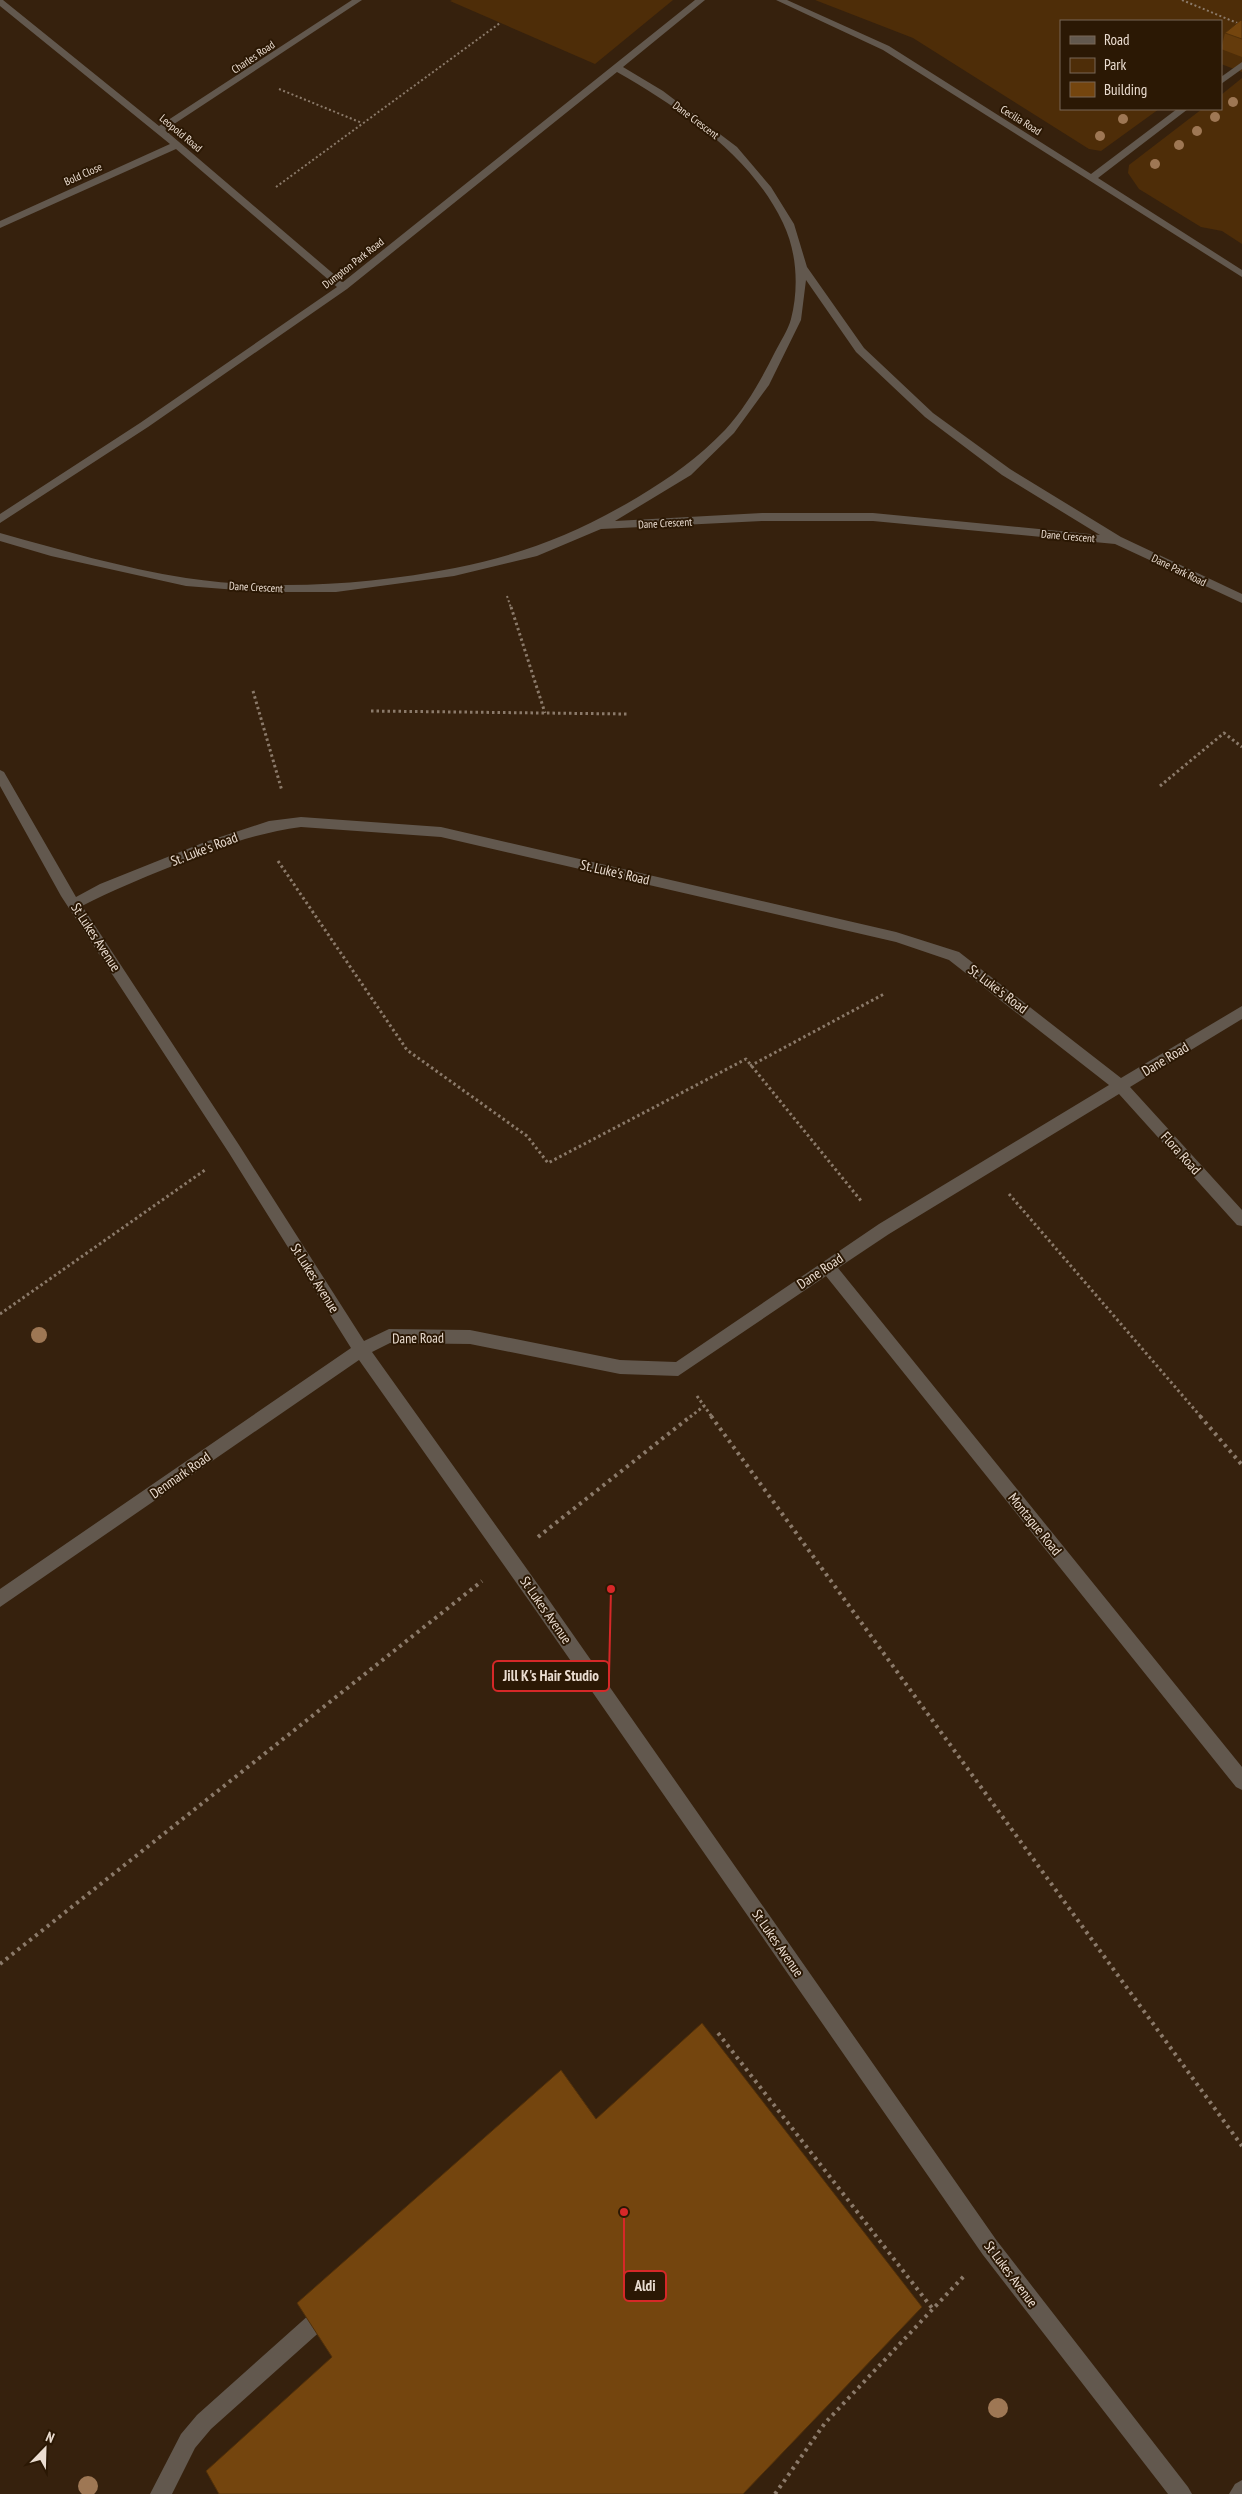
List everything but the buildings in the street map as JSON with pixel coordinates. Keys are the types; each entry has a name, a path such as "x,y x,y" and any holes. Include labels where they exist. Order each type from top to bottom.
{"street":[{"name":"Charles Road","path":"159,130 246,75 358,0"},
{"name":"Dumpton Park Road","path":"0,519 144,425 343,287 701,0"},
{"name":"Cecilia Road","path":"780,0 886,48 1242,274"},
{"name":"Leopold Road","path":"0,2 159,130 343,287"},
{"path":"1222,79 1242,64"},
{"name":"Dane Crescent","path":"616,67 660,93 734,149 766,186 789,224 802,267 860,350 929,415 1006,472 1117,540"},
{"path":"1091,179 1182,110"},
{"name":"Bold Close","path":"0,225 177,145"},
{"name":"Dane Crescent","path":"0,537 51,552 186,582 264,588 336,588 454,572 534,553 599,525 687,472 730,432 764,385 796,320 802,267"},
{"name":"Dane Crescent","path":"599,525 762,517 873,517 1117,540"},
{"name":"Dane Park Road","path":"1117,540 1242,599"},
{"name":"St Lukes Avenue","path":"0,775 74,904 234,1149 361,1350 510,1559 990,2248 1181,2494"},
{"name":"St. Luke's Road","path":"74,904 105,888 210,845 269,826 301,822 441,832 904,940 954,956 1120,1086"},
{"name":"Dane Road","path":"361,1350 390,1336 470,1338 620,1367 678,1369 884,1229 1242,1012"},
{"name":"Flora Road","path":"1120,1086 1242,1220"},
{"name":"Montague Road","path":"827,1266 1242,1781"},
{"name":"Denmark Road","path":"0,1599 361,1350"},
{"path":"161,2494 188,2441 204,2422 317,2321"}],"path":[{"path":"1182,0 1242,25"},
{"path":"249,207 500,23"},
{"path":"246,75 362,123"},
{"path":"507,596 545,713"},
{"path":"253,691 291,824"},
{"path":"371,711 628,714"},
{"path":"1160,786 1224,733 1242,747"},
{"path":"257,830 407,1050 526,1136 548,1163 746,1059 884,1229"},
{"path":"750,1066 884,994"},
{"path":"0,1314 234,1149"},
{"path":"987,1168 1242,1464"},
{"path":"678,1369 1242,2146"},
{"path":"0,1964 704,1406"},
{"path":"718,2033 932,2308"},
{"path":"775,2494 825,2424 990,2248"}],"green space":[{"path":"673,0 595,64 450,1"},
{"path":"815,0 1242,0 1242,72 1222,64 1222,20 1060,20 1060,110 1158,110 1101,151 1089,149 913,38"},
{"path":"1242,78 1242,244 1222,231 1201,227 1139,189 1128,173 1129,165 1201,110 1222,110 1222,94"}],"place":[{"name":"Jill K's Hair Studio","path":"611,1589"},
{"name":"Aldi","path":"624,2212"}]}
